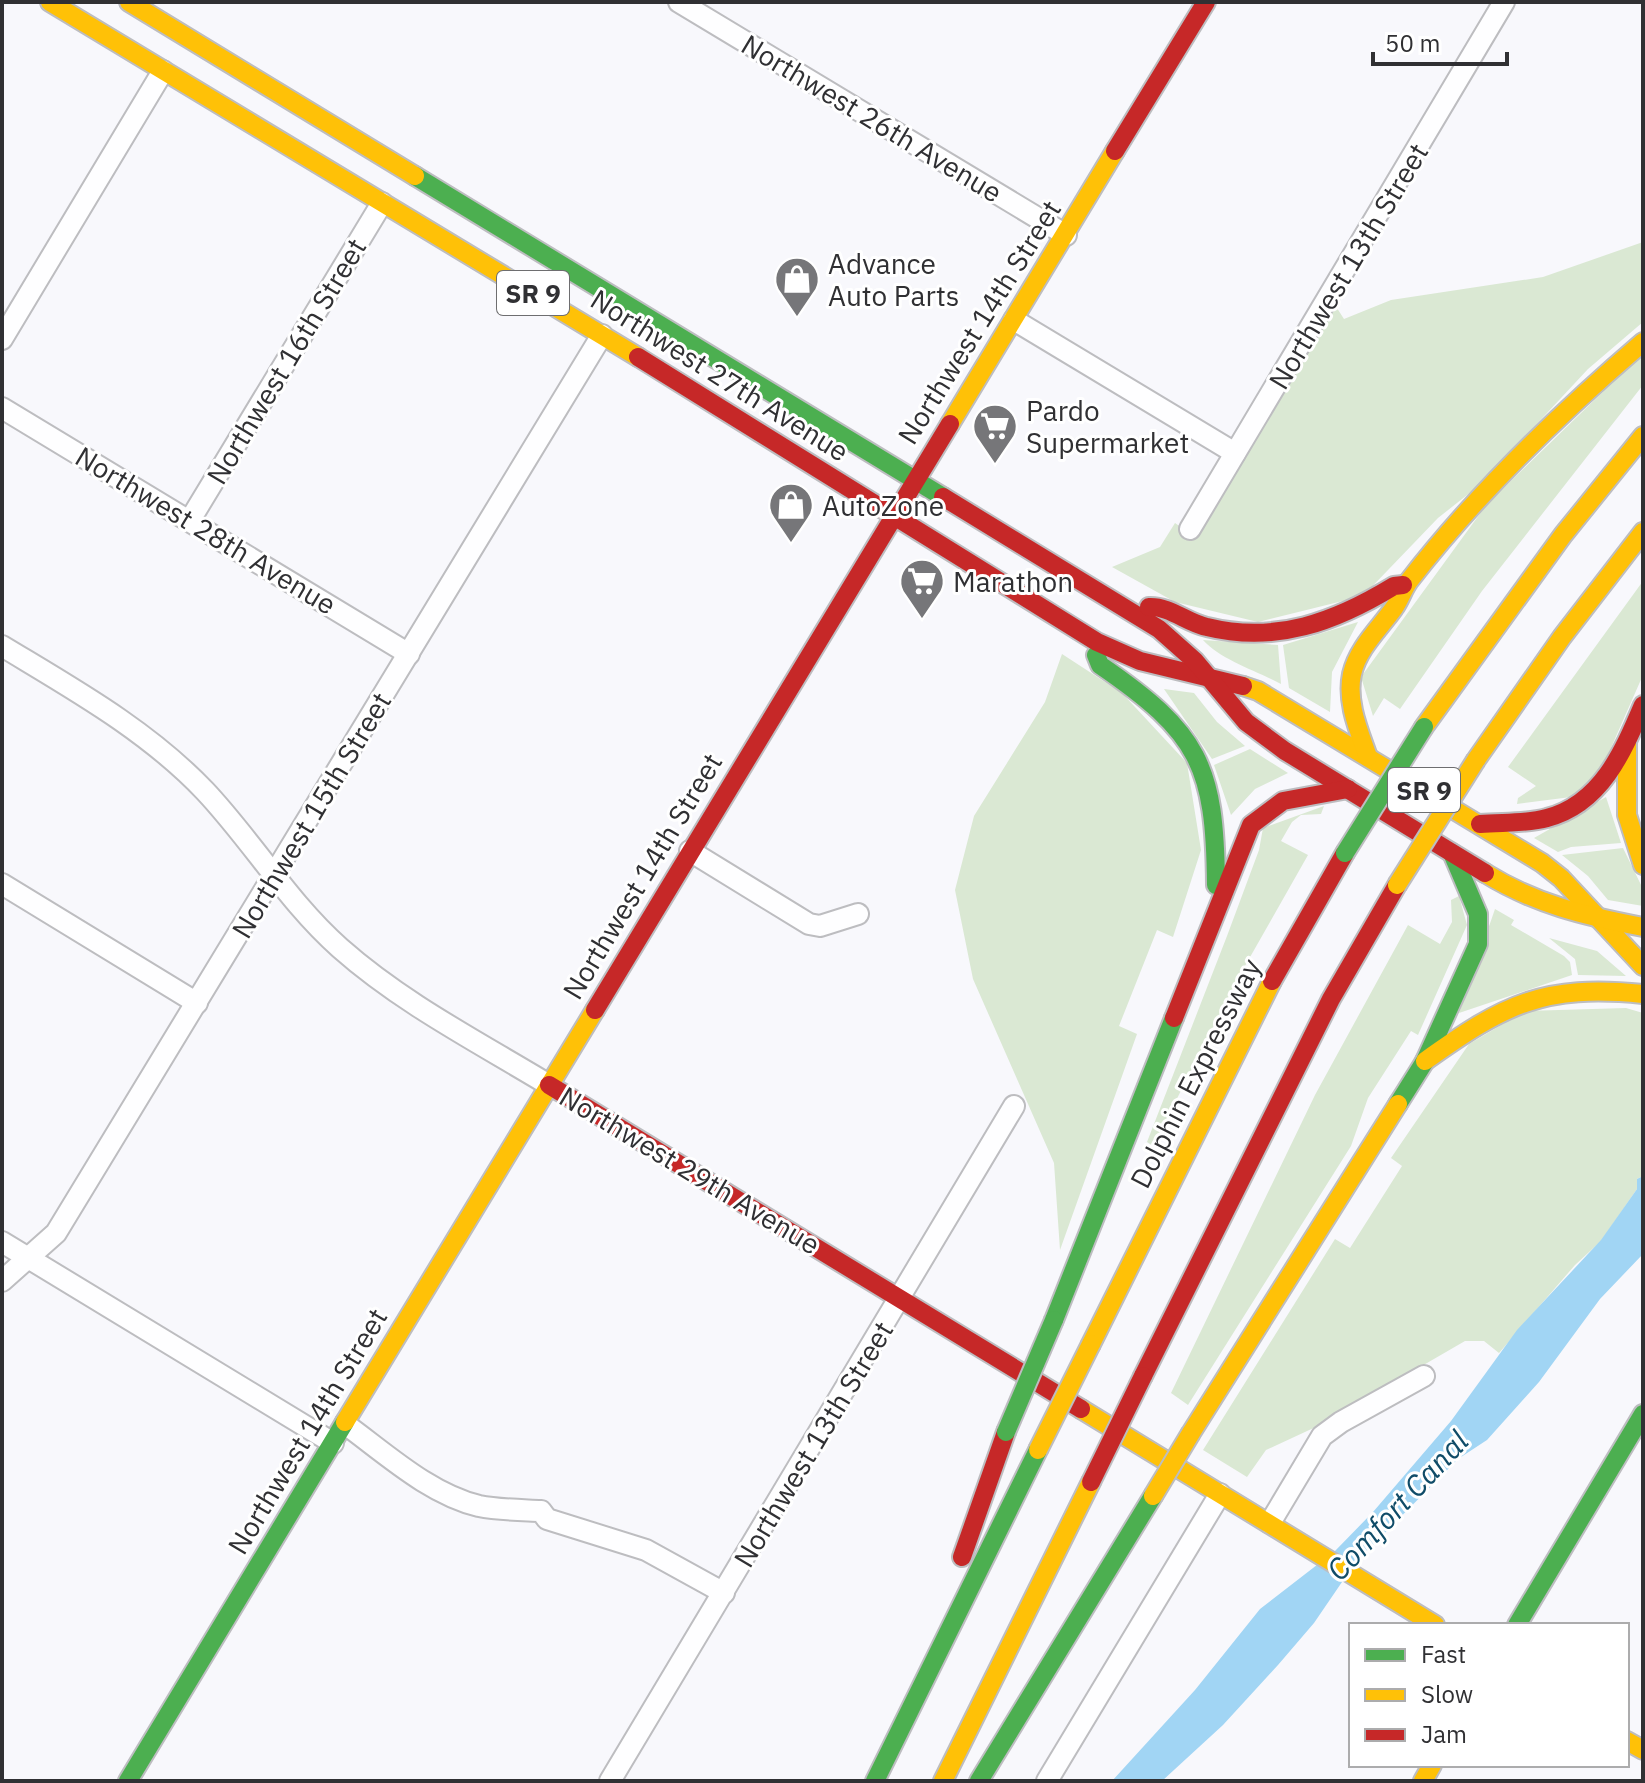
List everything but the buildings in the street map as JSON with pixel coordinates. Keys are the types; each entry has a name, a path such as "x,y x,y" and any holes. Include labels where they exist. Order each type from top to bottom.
{"main road":[{"name":"Northwest 27th Avenue","path":"50,2 602,335 1090,638 1140,661 1258,691 1480,824 1561,878 1643,966"},
{"name":"Northwest 27th Avenue","path":"129,2 1131,611 1180,645 1246,722 1452,853 1538,902 1598,919 1643,927"},
{"name":"Northwest 14th Street","path":"128,1781 1206,2"},
{"path":"163,71 217,56"},
{"path":"331,172 351,165 370,164 383,157"},
{"path":"382,203 411,197 423,201 443,193"},
{"path":"1368,757 1348,695 1352,667 1360,651 1401,600 1406,585 1538,436 1643,342"},
{"name":"Dolphin Expressway","path":"875,1781 1269,986 1345,853 1424,727 1524,585 1643,436"},
{"path":"943,1781 1299,1061 1397,885 1476,760 1562,637 1643,532"},
{"path":"1131,611 1158,606 1207,627 1247,634 1279,634 1332,621 1363,607 1394,586 1406,585"},
{"path":"1090,638 1100,665 1167,714 1184,733 1203,766 1217,823 1216,912"},
{"path":"1480,824 1545,819 1579,805 1598,788 1627,742 1643,705"},
{"path":"1627,742 1627,815 1643,865"},
{"path":"904,1722 1006,1432 1054,1320 1243,841 1259,815 1271,805 1298,794 1348,789"},
{"path":"979,1781 1191,1433 1425,1061 1448,1005 1468,974 1480,936 1475,901 1452,853"},
{"path":"1425,1061 1498,1011 1540,994 1592,988 1643,994"},
{"name":"Northwest 29th Avenue","path":"549,1085 1432,1623"},
{"path":"1518,1623 1641,1423"}],"street":[{"name":"Northwest 26th Avenue","path":"679,2 1066,235"},
{"name":"Northwest 13th Street","path":"1190,529 1429,133 1504,2"},
{"path":"2,339 163,71"},
{"name":"Northwest 16th Street","path":"190,520 382,203"},
{"path":"1014,320 1235,453"},
{"name":"Northwest 15th Street","path":"2,1281 56,1233 602,335"},
{"name":"Northwest 28th Avenue","path":"2,408 409,654"},
{"name":"Northwest 29th Avenue","path":"2,646 109,712 203,789 306,916 357,962 420,1007 549,1085"},
{"path":"690,851 809,924 820,926 858,914"},
{"path":"2,884 197,1003"},
{"name":"Northwest 13th Street","path":"610,1781 1014,1106"},
{"path":"2,1242 333,1443"},
{"path":"1270,1523 1322,1436 1341,1422 1424,1376"},
{"path":"345,1424 404,1468 477,1506 541,1511 547,1519 646,1550 724,1593"},
{"path":"1047,1781 1220,1494"}],"green space":[{"path":"1643,242 1643,322 1588,369 1481,484 1438,518 1363,596 1258,622 1175,602 1112,567 1160,547 1175,523 1194,536 1335,305 1344,319 1391,300 1543,277"},
{"path":"1643,353 1643,385 1482,591 1400,709 1384,698 1373,716 1361,677 1487,504"},
{"path":"1643,581 1643,675 1603,766 1579,796 1517,804 1518,798 1536,786 1508,767"},
{"path":"1358,622 1332,672 1330,712 1289,688 1283,645"},
{"path":"1203,640 1278,645 1281,684 1229,659"},
{"path":"1062,654 1122,693 1187,763 1201,850 1173,937 1157,930 1119,1026 1137,1034 1060,1250 1054,1163 973,979 955,890 974,816 1045,702"},
{"path":"1164,689 1194,693 1217,722 1245,746 1212,759"},
{"path":"1250,749 1288,773 1255,789 1231,815 1214,765"},
{"path":"1606,797 1621,843 1571,847 1558,852 1534,838"},
{"path":"1324,806 1321,814 1301,815 1292,822 1281,841 1308,855 1237,980 1153,1146 1147,1142 1259,850 1263,828"},
{"path":"1623,848 1643,889 1643,906 1608,900 1588,876 1562,855"},
{"path":"1459,896 1467,925 1418,1035 1411,1031 1368,1098 1351,1146 1188,1405 1171,1393 1315,1095 1408,925 1440,944 1452,922 1451,900"},
{"path":"1495,909 1514,920 1511,925 1564,956 1570,962 1572,975 1459,1013"},
{"path":"1549,938 1597,951 1626,976 1578,975 1575,959"},
{"path":"1626,1008 1643,1013 1643,1176 1637,1179 1637,1189 1601,1241 1575,1265 1499,1353 1484,1341 1465,1341 1320,1425 1266,1450 1247,1477 1203,1450 1335,1239 1350,1248 1402,1166 1391,1158 1469,1044 1525,1011"}],"water":[{"name":"Comfort Canal","path":"1643,1176 1643,1254 1600,1299 1539,1382 1487,1440 1458,1459 1355,1563 1314,1623 1223,1725 1162,1781 1112,1781 1195,1690 1260,1609 1335,1551 1373,1512 1451,1421 1517,1330 1601,1240 1637,1189 1637,1179"}],"traffic: fast":[{"path":"415,176 943,497"},
{"path":"1096,655 1100,665 1160,711 1195,756 1205,781 1211,810 1216,885"},
{"path":"1345,853 1424,727"},
{"path":"1398,1104 1425,1061 1478,944 1478,914 1452,853"},
{"path":"1054,1320 1174,1018"},
{"path":"1006,1432 1054,1320"},
{"path":"1518,1623 1643,1414"},
{"path":"128,1781 345,1422"},
{"path":"875,1781 1038,1450"},
{"path":"979,1781 1153,1496"}],"traffic: slow":[{"path":"50,2 638,357"},
{"path":"129,2 415,176"},
{"path":"950,424 1115,151"},
{"path":"1368,757 1354,716 1351,695 1352,674 1364,647 1394,608 1409,581 1462,517 1550,426 1643,342"},
{"path":"1424,727 1563,535 1643,436"},
{"path":"1476,760 1562,637 1643,532"},
{"path":"1243,686 1258,691 1542,863 1561,878 1643,966"},
{"path":"1627,744 1627,815 1643,865"},
{"path":"1397,885 1476,760"},
{"path":"1485,873 1561,908 1643,927"},
{"path":"1091,1344 1272,981"},
{"path":"1425,1061 1479,1025 1526,1002 1578,992 1643,994"},
{"path":"345,1422 595,1010"},
{"path":"1191,1433 1398,1104"},
{"path":"1038,1450 1091,1344"},
{"path":"1081,1409 1432,1623"},
{"path":"1153,1496 1191,1433"},
{"path":"943,1781 1091,1482"},
{"path":"1629,1742 1643,1750"},
{"path":"1423,1781 1431,1767"}],"traffic: jam":[{"path":"1115,151 1206,2"},
{"path":"638,357 1097,642 1140,661 1243,686"},
{"path":"595,1010 950,424"},
{"path":"943,497 1159,629 1195,661 1246,722 1285,751 1485,873"},
{"path":"1149,607 1164,609 1207,627 1232,632 1281,631 1327,619 1394,586 1403,585"},
{"path":"1480,824 1539,820 1566,811 1582,801 1608,774 1643,705"},
{"path":"1174,1018 1251,825 1283,801 1348,789"},
{"path":"1272,981 1345,853"},
{"path":"1143,1376 1331,999 1397,885"},
{"path":"549,1085 1081,1409"},
{"path":"1091,1482 1143,1376"},
{"path":"962,1557 1006,1432"}],"place":[{"name":"Advance Auto Parts","path":"797,318"},
{"name":"Pardo Supermarket","path":"995,465"},
{"name":"AutoZone","path":"791,544"},
{"name":"Marathon","path":"922,620"}]}
